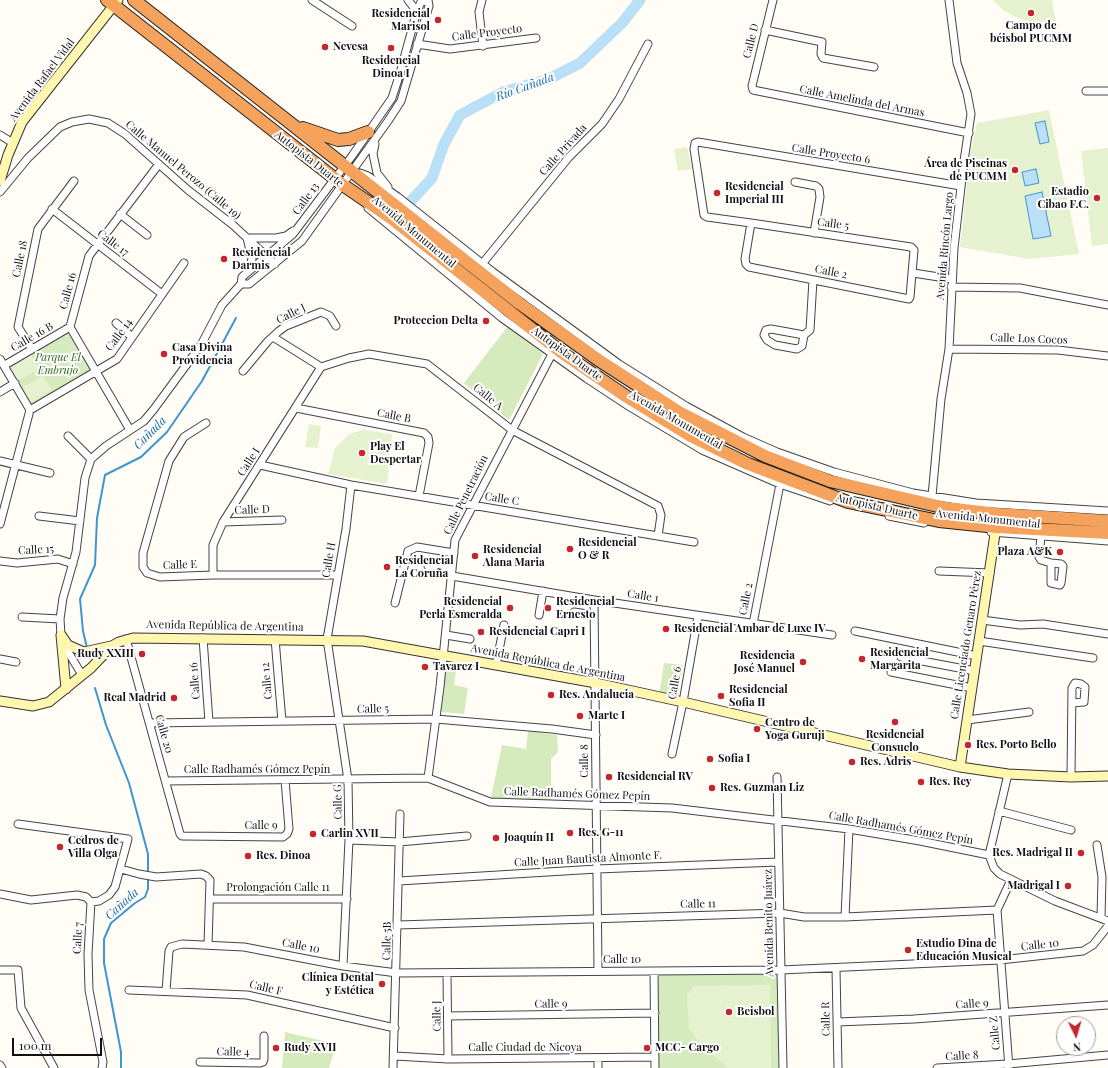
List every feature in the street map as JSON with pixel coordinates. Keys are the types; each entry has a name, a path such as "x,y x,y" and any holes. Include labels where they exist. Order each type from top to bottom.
{"highway":[{"name":"Autopista Duarte","path":"134,0 348,169 472,261 585,351 679,412 765,456 830,481 946,508 998,514 1108,521"},
{"name":"Autopista Duarte","path":"113,2 339,182 390,218 561,352 627,397 689,435 748,464 848,502 939,521 997,530 1108,533"},
{"path":"292,124 338,140 372,136"},
{"path":"631,382 646,381 655,397"},
{"path":"850,485 873,483 884,494"}],"main road":[{"name":"Avenida Rafael Vidal","path":"0,181 22,122 113,2"},
{"name":"Calle Licenciado Genaro Pérez","path":"960,767 997,530 998,514"},
{"path":"61,635 68,645 84,652 112,646"},
{"path":"61,635 66,689"},
{"name":"Avenida República de Argentina","path":"0,701 33,706 49,702 91,668 112,646 126,639 143,637 363,641 596,683 960,767 1008,774 1071,777 1108,776"}],"street":[{"path":"312,0 352,26"},
{"path":"408,0 424,20"},
{"path":"348,169 372,136 380,116 396,88 417,11 422,2 427,0 429,6 401,101 388,121 372,136 348,169"},
{"path":"482,0 479,12 483,46"},
{"name":"Calle D","path":"752,88 773,0"},
{"name":"Avenida Rincón Largo","path":"932,496 941,399 949,349 951,288 961,186 971,114 967,93 957,63 949,0"},
{"path":"765,30 822,42 821,54 823,58 874,67"},
{"name":"Calle Proyecto","path":"417,44 450,49 483,46 536,38"},
{"name":"Calle Privada","path":"472,261 569,157 602,124 619,99 648,44"},
{"name":"Calle Amelinda del Armas","path":"752,88 755,90 969,133"},
{"path":"1086,91 1108,91"},
{"path":"380,116 388,121"},
{"name":"Calle Manuel Perozo (Calle 19)","path":"0,192 28,158 60,127 72,122 89,119 108,123 125,134 247,238 275,264"},
{"path":"0,135 13,143"},
{"name":"Avenida Monumental","path":"372,136 373,154 377,173 398,197"},
{"name":"Calle Proyecto 6","path":"698,142 961,186"},
{"name":"Calle 5","path":"698,142 695,143 694,149 704,215 707,217 912,247 914,250 913,273"},
{"name":"Calle 16","path":"130,430 70,327 89,256 159,164"},
{"name":"Calle 13","path":"247,273 281,246 301,226 339,182 348,169"},
{"name":"Avenida Monumental","path":"348,169 368,176 398,197 472,261 572,331 686,406 743,437 777,452 873,483 932,496 990,504 1108,511"},
{"name":"Calle 18","path":"32,349 18,327 38,229 74,181"},
{"path":"241,284 249,284 302,241 339,182"},
{"name":"Avenida Monumental","path":"339,182 422,254 502,318 586,378 689,443 780,484 854,509 910,521 1041,536 1108,541"},
{"path":"795,182 816,186 819,189 820,197 814,233"},
{"name":"Calle 17","path":"52,209 162,294"},
{"path":"120,214 147,235"},
{"name":"Calle 2","path":"751,223 745,259 747,266 909,299 913,273"},
{"path":"82,674 69,655 61,635 60,619 63,598 74,564 85,478 91,459 102,449 144,421 166,394 201,345 222,305 241,284 242,277 247,273 252,259 247,238 267,239 281,237 301,226"},
{"name":"Calle 14","path":"30,410 117,359 184,263"},
{"path":"913,273 952,279"},
{"path":"804,336 771,329 766,330 764,335 767,340 775,345 797,349 802,346 804,336 810,330 813,280"},
{"path":"951,288 1020,288 1108,305"},
{"name":"Calle J","path":"243,371 273,337 286,326 321,312 327,314 336,326"},
{"path":"116,324 132,337"},
{"name":"Calle 16 B","path":"2,362 32,349 70,327"},
{"path":"273,337 321,367"},
{"name":"Calle Los Cocos","path":"949,349 1058,350 1108,356"},
{"name":"Calle A","path":"321,367 349,358 369,354 427,364 512,430 658,506 661,515 658,536"},
{"name":"Calle Penetración","path":"428,778 444,656 457,535 552,354"},
{"path":"0,524 14,465 30,410 2,362"},
{"name":"Calle I","path":"213,574 213,544 223,522 321,367"},
{"path":"0,392 15,383"},
{"name":"Calle B","path":"296,408 424,433 428,437 429,443 419,496"},
{"name":"Calle E","path":"206,423 184,437 169,461 142,560 143,567 152,576 213,574 337,575"},
{"path":"68,436 91,459"},
{"path":"0,461 50,473"},
{"name":"Calle C","path":"260,465 351,485 694,542"},
{"name":"Calle 2","path":"753,624 780,484"},
{"name":"Calle H","path":"327,640 346,529 351,485"},
{"path":"38,516 80,521"},
{"name":"Calle D","path":"223,522 282,520"},
{"path":"1041,536 1039,557 1041,560 1052,563"},
{"path":"395,603 408,551 417,547 454,553"},
{"name":"Calle 15","path":"0,561 17,563 58,559 74,564"},
{"name":"Calle 1","path":"428,566 452,573 594,600 832,635"},
{"path":"939,571 990,573"},
{"path":"539,615 543,591"},
{"name":"Calle 8","path":"594,600 598,970"},
{"path":"574,612 594,615"},
{"name":"Calle 6","path":"672,754 698,616"},
{"path":"22,617 60,619"},
{"path":"982,620 1020,625 1042,624 1108,634"},
{"path":"496,665 504,625"},
{"path":"855,631 977,656"},
{"path":"446,635 470,639"},
{"name":"Calle 16","path":"203,638 209,722"},
{"name":"Calle 20","path":"126,639 180,834"},
{"name":"Calle 12","path":"275,639 282,721"},
{"name":"Calle G","path":"327,640 348,780 349,840 344,966"},
{"path":"979,641 1093,658"},
{"path":"901,657 975,671"},
{"path":"0,659 16,662"},
{"path":"892,672 972,688"},
{"path":"1071,777 1072,703"},
{"path":"967,720 1029,712"},
{"name":"Calle 5","path":"150,723 436,719 552,729 596,735"},
{"path":"1008,774 989,855 994,868 1000,874 1011,880 1055,901 1108,921"},
{"name":"Avenida Benito Juárez","path":"777,777 783,1068"},
{"name":"Calle Radhamés Gómez Pepín","path":"166,781 428,778 490,802 672,808 849,829 920,840 989,855"},
{"name":"Calle 9","path":"180,834 182,836 283,837 287,834 289,829 285,780"},
{"path":"999,811 1071,830"},
{"name":"Calle 5B","path":"394,1068 400,814"},
{"path":"0,894 31,900 77,895 86,897 91,902 99,901 109,895 115,887 121,869 128,838 18,824"},
{"path":"844,917 849,829"},
{"path":"349,840 399,842 467,836"},
{"path":"1097,845 1102,877 1101,918"},
{"name":"Calle Juan Bautista Almonte F.","path":"399,881 597,869 778,862"},
{"path":"121,869 139,874 156,876 201,874 206,876 210,880 208,945"},
{"name":"Calle Z","path":"1009,1066 997,910 1011,880"},
{"name":"Prolongación Calle 11","path":"210,899 346,899"},
{"name":"Calle 7","path":"91,902 88,954 89,990 103,1062 102,1068"},
{"name":"Calle 11","path":"398,925 780,913 804,917 844,917 997,910"},
{"name":"Calle 10","path":"166,991 168,956 172,947 182,944 244,947 344,966 397,973 836,969 1000,960 1083,951 1093,945 1108,926"},
{"name":"Calle R","path":"836,969 838,1068"},
{"path":"0,970 18,970 22,1008 54,1068"},
{"path":"654,971 655,1068"},
{"name":"Calle J","path":"447,973 448,1059"},
{"name":"Calle F","path":"129,990 247,995 395,1028"},
{"name":"Calle 9","path":"837,1022 914,1019 1108,1005"},
{"name":"Calle 9","path":"448,1016 655,1013"},
{"name":"Calle 4","path":"200,1062 225,1065 263,1062 264,1036"},
{"name":"Calle 8","path":"937,1068 1009,1066 1108,1054"},
{"name":"Calle Ciudad de Nicoya","path":"395,1056 448,1059 598,1059 655,1057"},
{"path":"598,1059 598,1068"}],"green space":[{"name":"Campo de béisbol PUCMM","path":"993,0 1052,0 1056,22 1037,23 1020,19 1004,11"},
{"name":"Área de Piscinas de PUCMM","path":"1049,110 1079,254 1029,259 960,247 970,155 977,123"},
{"path":"687,147 692,169 678,171 674,149"},
{"name":"Estadio Cibao F.C.","path":"1108,148 1108,244 1092,246 1081,151"},
{"path":"508,326 543,354 509,420 464,383"},
{"name":"Parque El Embrujo","path":"70,327 97,372 30,410 5,365"},
{"path":"31,355 39,369 18,381 11,367"},
{"path":"43,376 52,390 31,402 23,387"},
{"path":"309,424 321,426 318,448 305,447"},
{"name":"Play El Despertar","path":"363,430 392,434 387,484 328,474 335,448 349,434"},
{"path":"447,662 457,664 454,685 468,688 464,714 441,712"},
{"path":"664,663 683,665 678,698 659,695"},
{"path":"528,731 557,735 558,752 551,759 551,804 490,802 502,745 526,749"},
{"path":"781,970 783,1068 655,1068 654,971"},
{"name":"Beisbol","path":"770,985 771,1068 728,1068 701,1045 689,1028 687,996 693,986"},
{"path":"285,1032 336,1044 329,1068 282,1068"}],"water":[{"path":"1045,121 1049,142 1040,144 1035,123"},
{"path":"1036,169 1039,183 1025,186 1022,172"},
{"path":"1042,192 1051,236 1033,239 1025,196"}],"waterway":[{"name":"Río Cañada","path":"411,201 432,178 444,144 460,115 503,92 549,79 580,63 622,23 640,0"},
{"name":"Cañada","path":"87,648 83,631 80,599 95,565 97,518 105,475 141,457 167,432 202,381 236,318"},
{"name":"Cañada","path":"95,688 106,725 129,783 148,854 148,874"},
{"name":"Cañada","path":"121,1068 121,1052 104,963 104,939 111,923 135,903 145,897 148,889 148,878"}],"place":[{"name":"Campo de béisbol PUCMM","path":"1031,13"},
{"name":"Residencial Marisol","path":"438,20"},
{"name":"Nevesa","path":"325,47"},
{"name":"Residencial Dinoa I","path":"391,48"},
{"name":"Área de Piscinas de PUCMM","path":"1015,170"},
{"name":"Residencial Imperial III","path":"717,193"},
{"name":"Estadio Cibao F.C.","path":"1097,198"},
{"name":"Residencial Darmis","path":"224,259"},
{"name":"Proteccion Delta","path":"486,321"},
{"name":"Casa Divina Providencia","path":"164,354"},
{"name":"Play El Despertar","path":"362,453"},
{"name":"Residencial O & R","path":"570,549"},
{"name":"Plaza A&K","path":"1060,552"},
{"name":"Residencial Alana Maria","path":"475,556"},
{"name":"Residencial La Coruña","path":"387,567"},
{"name":"Residencial Perla Esmeralda","path":"510,608"},
{"name":"Residencial Ernesto","path":"548,608"},
{"name":"Residencial Ambar de Luxe IV","path":"666,629"},
{"name":"Residencial Capri I","path":"481,632"},
{"name":"Rudy XXIII","path":"142,654"},
{"name":"Residencial Margarita","path":"862,659"},
{"name":"Residencia José Manuel","path":"803,662"},
{"name":"Tavarez I","path":"425,667"},
{"name":"Res. Andalucia","path":"551,695"},
{"name":"Residencial Sofia II","path":"721,696"},
{"name":"Real Madrid","path":"174,698"},
{"name":"Marte I","path":"580,716"},
{"name":"Residencial Consuelo","path":"895,722"},
{"name":"Centro de Yoga Guruji","path":"757,729"},
{"name":"Res. Porto Bello","path":"968,745"},
{"name":"Sofia I","path":"710,759"},
{"name":"Res. Adris","path":"852,762"},
{"name":"Residencial RV","path":"609,777"},
{"name":"Res. Rey","path":"921,782"},
{"name":"Res. Guzman Liz","path":"712,788"},
{"name":"Res. G-11","path":"570,833"},
{"name":"Carlin XVII","path":"313,834"},
{"name":"Joaquín II","path":"496,838"},
{"name":"Cedros de Villa Olga","path":"60,847"},
{"name":"Res. Madrigal II","path":"1081,853"},
{"name":"Res. Dinoa","path":"248,856"},
{"name":"Madrigal I","path":"1068,886"},
{"name":"Estudio Dina de Educación Musical","path":"908,950"},
{"name":"Clínica Dental y Estética","path":"382,984"},
{"name":"Beisbol","path":"729,1012"},
{"name":"Rudy XVII","path":"276,1048"},
{"name":"MCC- Cargo","path":"647,1048"}]}
